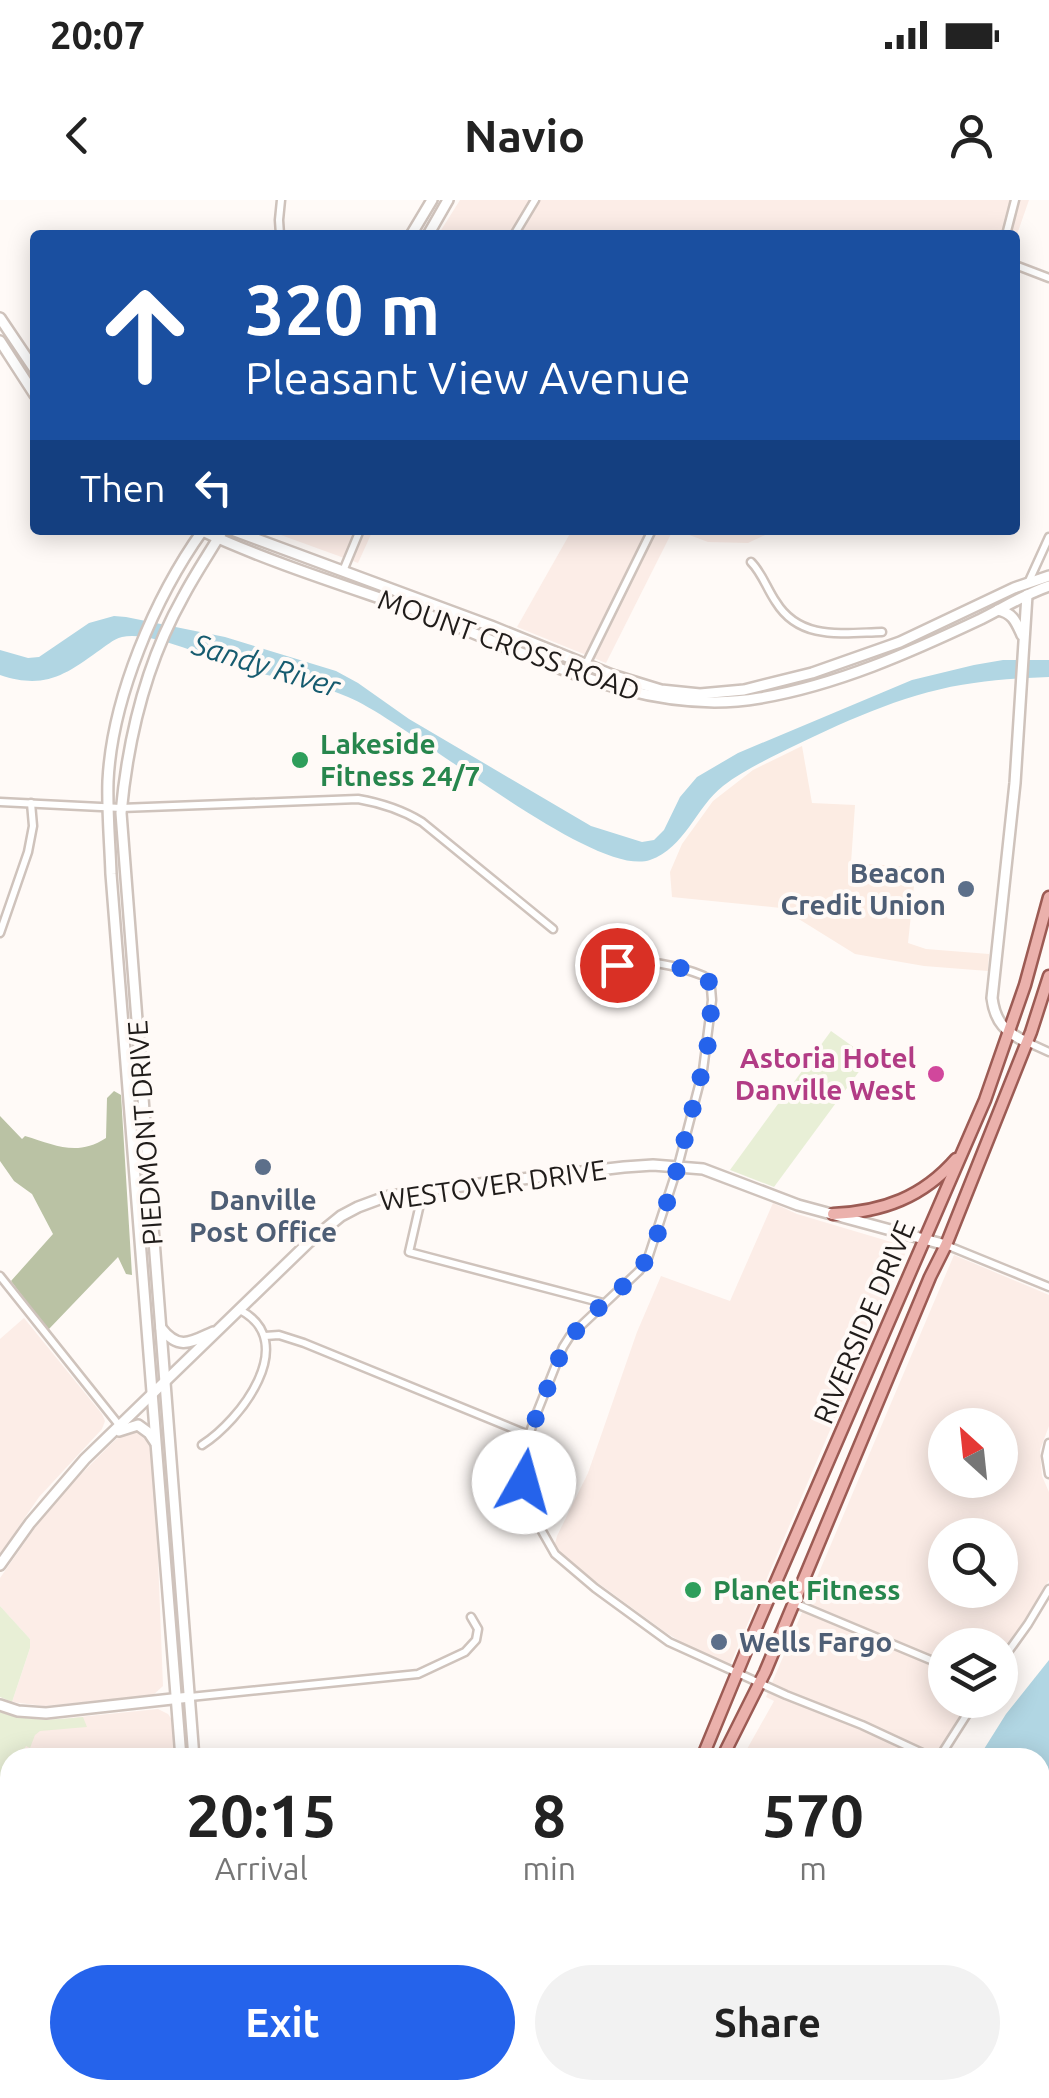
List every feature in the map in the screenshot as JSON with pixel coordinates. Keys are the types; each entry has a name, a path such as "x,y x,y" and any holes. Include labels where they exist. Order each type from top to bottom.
{"main road":[{"path":"414,230 432,200"},
{"path":"431,230 448,200"},
{"path":"0,318 30,363"},
{"path":"0,341 30,387"},
{"name":"PIEDMONT DRIVE","path":"179,1748 108,806 112,753 125,694 164,593 198,535"},
{"name":"PIEDMONT DRIVE","path":"193,1748 121,808 130,738 162,638 220,535"},
{"name":"MOUNT CROSS ROAD","path":"223,535 304,573 422,613 620,690 690,703 757,699 837,678 922,646 1049,586"},
{"name":"MOUNT CROSS ROAD","path":"246,535 586,664 661,690 700,694 744,690 812,673 900,642 1049,576"},
{"path":"1027,1042 1008,1034 996,1017 992,994 1014,798 1029,582"},
{"path":"998,610 1014,618 1023,639"},
{"name":"RIVERSIDE DRIVE","path":"706,1748 985,1100 1049,897"},
{"name":"RIVERSIDE DRIVE","path":"727,1748 794,1603 946,1245 1027,1042 1049,976"},
{"path":"833,1214 869,1211 903,1201 940,1176 963,1150"},
{"name":"WESTOVER DRIVE","path":"0,1565 54,1493 108,1436 309,1242 341,1216 373,1200 423,1190 638,1166 678,1166 703,1169 798,1205 946,1245"},
{"path":"161,1328 174,1340 190,1343 224,1326"},
{"path":"108,1436 138,1425 156,1444"},
{"path":"0,1705 46,1713 190,1697"}],"street":[{"path":"280,230 281,200"},
{"path":"517,230 534,200"},
{"path":"1007,230 1016,200"},
{"path":"1020,267 1049,278"},
{"path":"343,571 358,535"},
{"path":"586,664 650,535"},
{"path":"1029,582 1049,536"},
{"path":"751,562 780,609 804,628 829,634 882,632"},
{"path":"0,802 121,808 358,799 388,806 422,822 553,929"},
{"path":"0,933 28,852 33,826 30,803"},
{"path":"617,965 640,961 699,974 709,981 707,1052 678,1166 648,1258 639,1272 579,1326 563,1348 529,1436 524,1465 526,1496 537,1525 556,1554 588,1583 665,1639 737,1674 914,1748"},
{"path":"1027,1042 1049,1052"},
{"path":"423,1190 409,1252 604,1303"},
{"path":"946,1245 1049,1287"},
{"path":"0,1276 120,1425"},
{"path":"202,1445 229,1424 247,1401 264,1360 265,1336 255,1320 240,1310"},
{"path":"265,1336 304,1342 529,1436"},
{"path":"1049,1444 1049,1474"},
{"path":"1018,1638 1049,1589"},
{"path":"794,1603 928,1659"},
{"path":"190,1697 418,1674 465,1652 476,1640 478,1629 471,1617"},
{"path":"943,1748 964,1718"}],"shaded area":[{"path":"460,200 1029,200 1018,230 441,230"},
{"path":"281,535 371,535 358,563"},
{"path":"569,535 670,535 606,663 517,627"},
{"path":"689,535 765,535 748,543 708,542"},
{"path":"802,746 812,803 855,805 851,863 916,867 908,943 926,949 989,954 988,971 924,966 855,954 781,908 672,897 670,872 682,844 713,801 753,770"},
{"path":"773,1203 797,1214 908,1247 730,1665 699,1653 665,1632 554,1547 588,1473 637,1332 661,1276 730,1301"},
{"path":"954,1255 1049,1295 1049,1426 1040,1450 1042,1476 1049,1492 1049,1580 1018,1630 928,1628 928,1718 960,1718 941,1748 748,1748 774,1701 766,1697"},
{"path":"24,1318 105,1421 39,1497 0,1554 0,1339"},
{"path":"136,1429 147,1436 150,1444 163,1686 153,1695 44,1706 12,1702 30,1639 0,1606 0,1578 51,1505 123,1433"},
{"path":"158,1709 172,1720 174,1748 0,1748 0,1712 39,1721"}],"green space":[{"path":"831,1031 869,1058 774,1187 730,1170"},
{"path":"114,1091 121,1095 132,1275 126,1274 118,1257 48,1330 11,1281 53,1234 32,1194 14,1181 0,1161 0,1116 22,1139 25,1136 66,1148 85,1147 106,1138 107,1098"},
{"path":"0,1606 30,1639 12,1702 0,1697"},
{"path":"0,1712 41,1719 83,1717 87,1727 40,1731 30,1748 0,1748"}],"water":[{"name":"Sandy River","path":"114,616 225,637 336,671 409,719 591,826 642,842 654,840 664,830 680,797 697,777 738,753 912,680 1003,660 1049,660 1049,677 951,687 861,716 731,780 662,854 650,860 623,859 587,846 545,823 376,712 323,688 246,670 166,642 135,636 115,639 52,678 28,681 0,675 0,650 39,657 89,623"},
{"path":"1049,1660 1049,1748 985,1748 1003,1718 1018,1718 1018,1699"}],"place":[{"name":"Lakeside Fitness 24/7","path":"300,760"},
{"name":"Beacon Credit Union","path":"966,889"},
{"name":"Astoria Hotel Danville West","path":"936,1074"},
{"name":"Danville Post Office","path":"263,1167"},
{"name":"Planet Fitness","path":"693,1590"},
{"name":"Wells Fargo","path":"719,1642"}],"route":[{"path":"524,1482 529,1436 563,1348 584,1321 639,1272 654,1246 707,1052 712,1000 710,983 704,976 640,961 617,965"}]}
